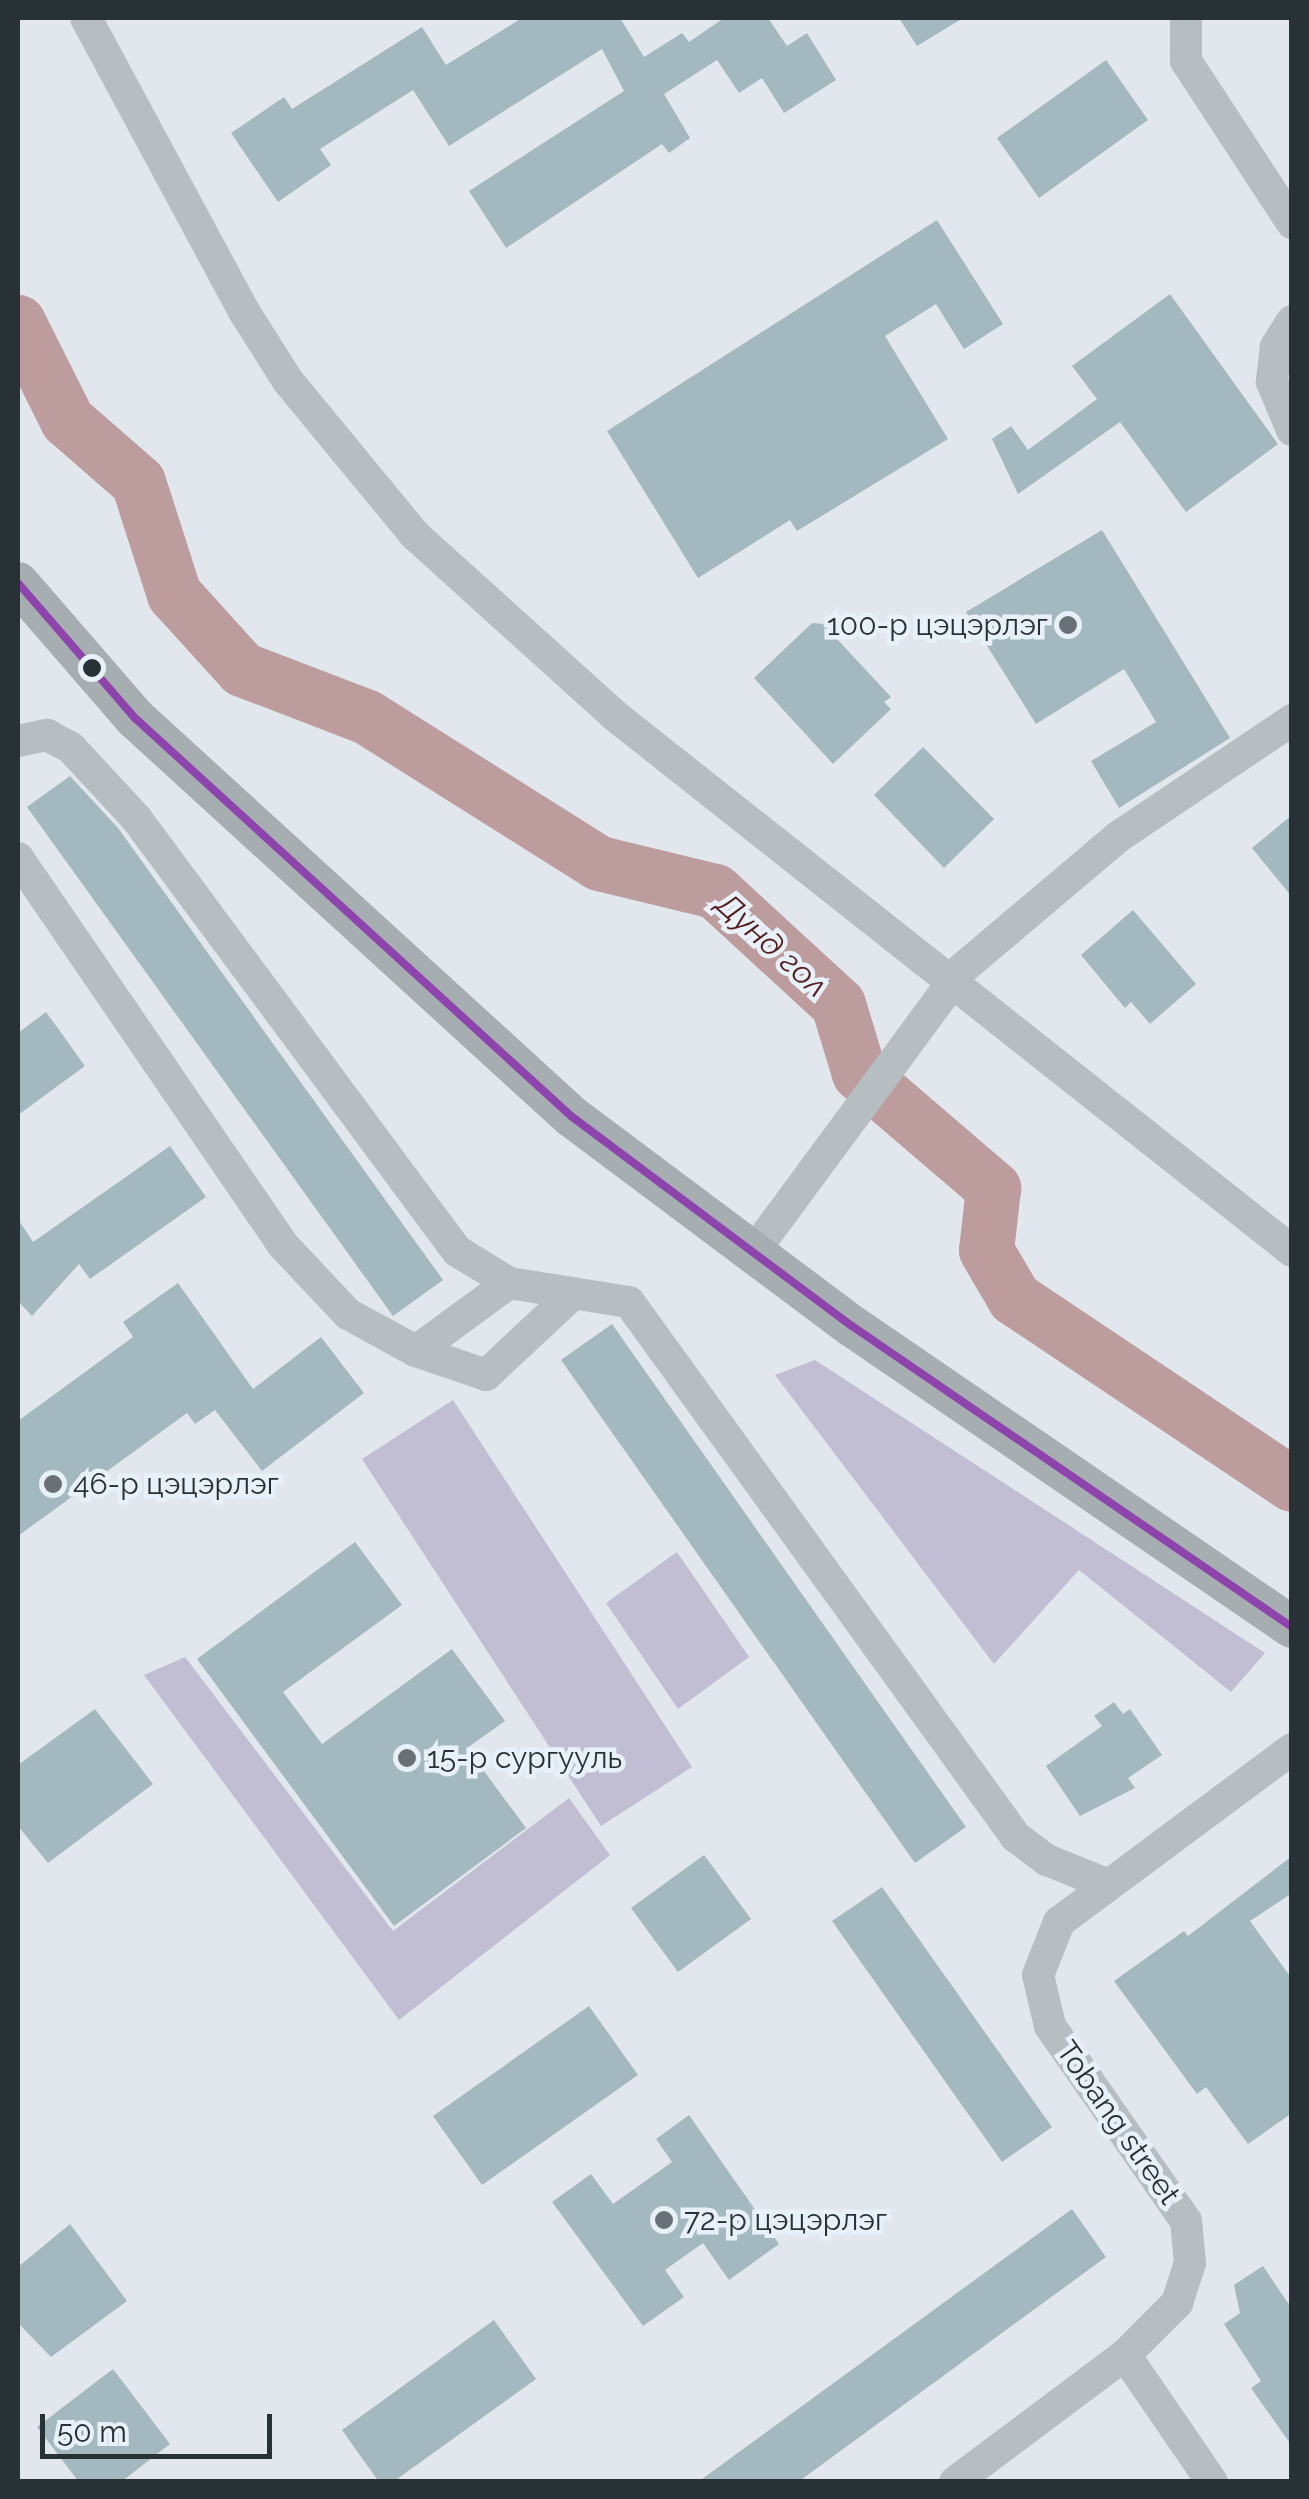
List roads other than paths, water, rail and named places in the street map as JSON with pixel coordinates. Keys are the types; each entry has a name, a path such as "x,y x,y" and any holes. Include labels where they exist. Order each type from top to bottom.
{"main road":[{"path":"18,582 134,718 570,1116 764,1238 1292,1627"}],"street":[{"path":"86,18 204,247 262,340 415,535 614,716 954,979 1292,1251"},
{"path":"1186,18 1186,61 1292,222"},
{"path":"1292,322 1276,347 1272,382 1292,430"},
{"path":"764,1238 954,979 1118,837 1292,720"},
{"path":"20,739 47,735 70,748 136,818 456,1251 509,1283 628,1302 648,1324 1016,1836 1048,1860 1104,1883"},
{"path":"18,858 282,1244 348,1314 416,1351 486,1375 574,1293"},
{"path":"416,1351 509,1283"},
{"name":"Tobang street","path":"955,2482 1125,2355 1177,2302 1190,2263 1186,2221 1050,2026 1038,1975 1059,1922 1104,1883 1292,1749"},
{"path":"1125,2355 1212,2482"}],"waterway":[{"name":"Дунд гол","path":"18,322 67,420 138,482 174,594 242,669 367,717 599,863 715,891 838,1004 859,1073 993,1188 986,1250 1014,1298 1292,1484"}],"place":[{"name":"100-р цэцэрлэг","path":"1068,625"},
{"name":"46-р цэцэрлэг","path":"53,1484"},
{"name":"15-р сургууль","path":"407,1758"},
{"name":"72-р цэцэрлэг","path":"664,2220"}]}
